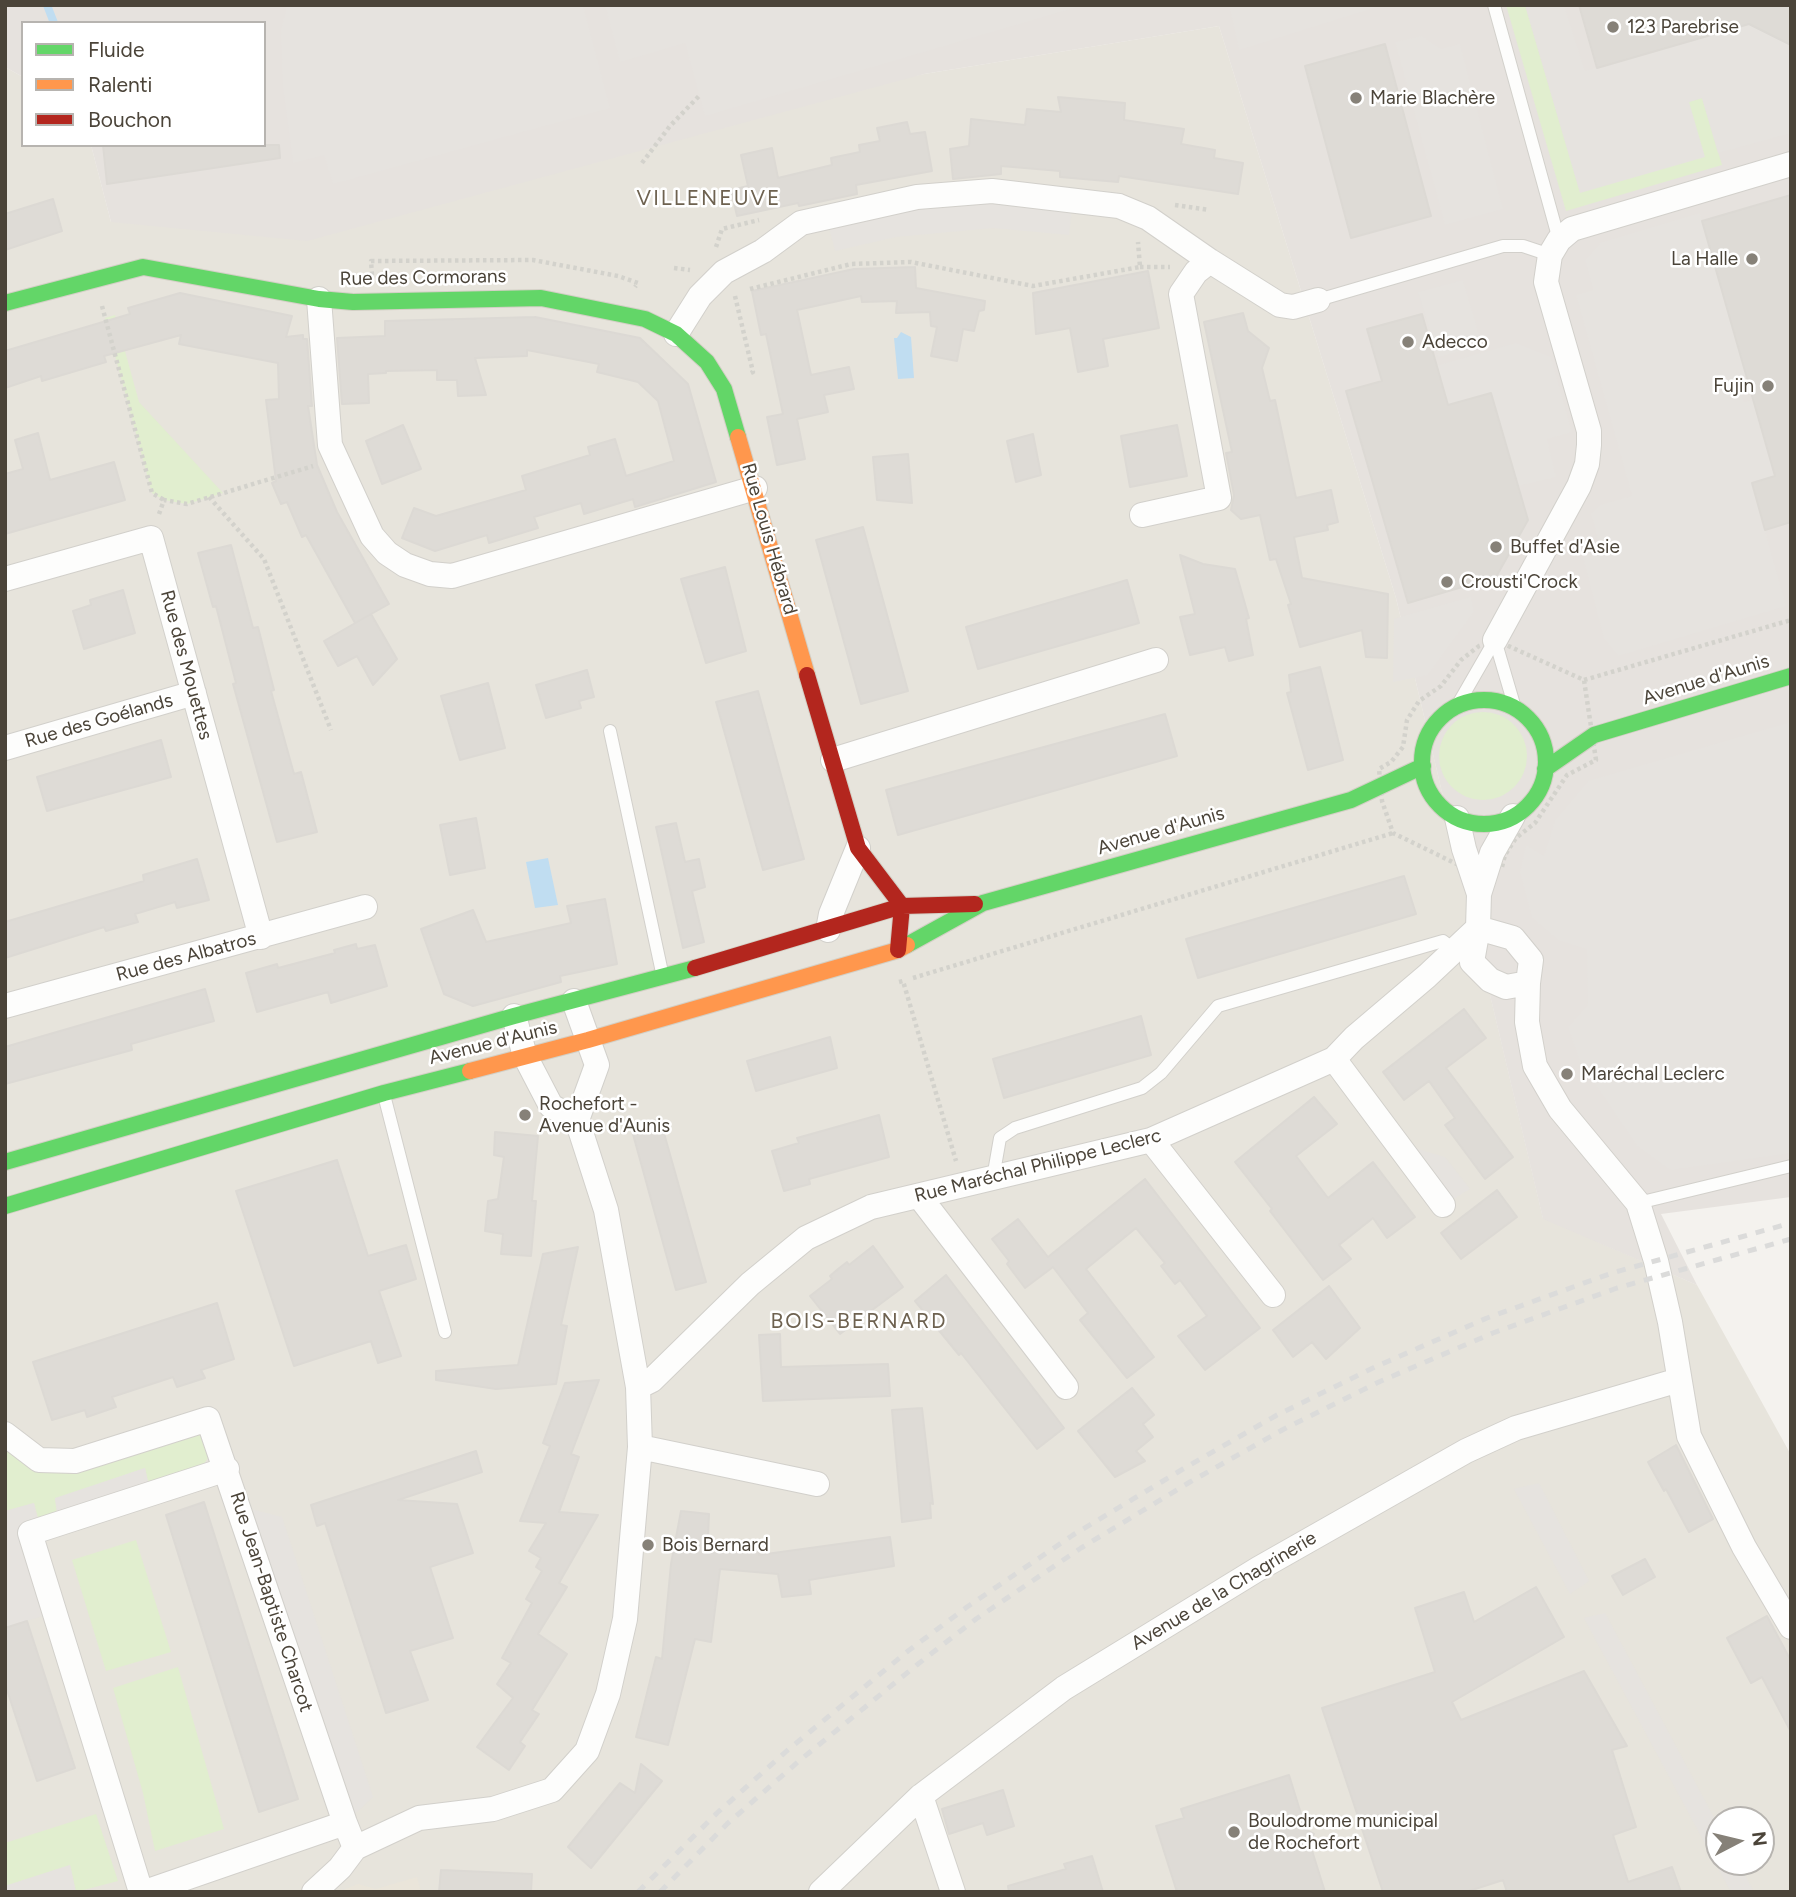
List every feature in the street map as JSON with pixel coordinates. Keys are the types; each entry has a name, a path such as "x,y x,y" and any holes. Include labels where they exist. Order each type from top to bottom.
{"main road":[{"name":"Rue des Cormorans","path":"5,303 142,267 319,299 353,302 541,298 645,319 676,334"},
{"name":"Rue Louis Hébrard","path":"676,334 707,362 724,389 859,848"},
{"name":"Avenue d'Aunis","path":"1545,769 1594,735 1791,676"},
{"path":"1416,803 1448,810 1471,822 1485,824 1513,817 1535,797 1542,783 1545,754 1534,725 1515,708 1504,703 1480,700 1457,706 1435,724 1423,751 1423,766 1430,792 1448,810"},
{"name":"Avenue d'Aunis","path":"1534,725 1594,735"},
{"name":"Avenue d'Aunis","path":"5,1206 384,1093 588,1040 898,950 983,903 1382,793 1423,766"},
{"path":"859,848 902,906 898,950"},
{"name":"Avenue d'Aunis","path":"5,1162 514,1016 828,930 902,906 983,903"}],"street":[{"path":"1495,640 1579,486 1587,464 1589,430 1546,282 1554,248 1572,229 1791,164"},
{"path":"676,334 701,296 724,272 763,251 801,223 918,197 992,191 1119,206 1148,218 1280,305 1293,307 1318,300"},
{"path":"1142,515 1219,498 1181,294 1196,272 1210,261"},
{"path":"319,299 330,445 372,536 387,553 405,565 452,576 755,488"},
{"path":"5,579 151,538"},
{"name":"Rue des Mouettes","path":"151,538 261,937"},
{"path":"833,760 1156,660"},
{"name":"Rue des Goélands","path":"5,748 194,693"},
{"path":"1448,810 1479,878 1478,928 1472,962 1490,980 1507,987 1528,983"},
{"path":"1479,878 1513,817"},
{"path":"828,930 831,914 859,848"},
{"name":"Rue des Albatros","path":"5,1006 365,906"},
{"path":"1478,928 1513,938 1531,960 1527,1022 1535,1066 1560,1108 1637,1203 1665,1299 1689,1436 1744,1547 1791,1627"},
{"name":"Rue Maréchal Philippe Leclerc","path":"638,1387 652,1380 750,1284 806,1237 871,1207 1152,1140 1334,1059 1478,928"},
{"path":"314,1892 340,1868 355,1848 419,1818 493,1809 552,1790 587,1751 608,1694 625,1619 640,1447 638,1387 606,1210 577,1120 597,1065 574,1001"},
{"path":"514,1016 525,1056 551,1105 577,1120"},
{"path":"1334,1059 1443,1205"},
{"path":"1152,1140 1273,1295"},
{"path":"919,1196 1066,1387"},
{"name":"Avenue de la Chagrinerie","path":"821,1892 921,1796 1064,1688 1258,1569 1466,1451 1516,1428 1679,1380"},
{"path":"5,1434 39,1460 75,1461 208,1419 227,1469"},
{"path":"640,1447 817,1484"},
{"name":"Rue Jean-Baptiste Charcot","path":"143,1892 30,1533 227,1469 355,1848"},
{"path":"921,1796 953,1892"},
{"path":"143,1892 345,1823"}],"lane":[{"path":"1318,300 1503,246 1554,248 1494,5"},
{"path":"1457,706 1495,640"},
{"path":"1495,640 1515,708"},
{"path":"610,731 663,977"},
{"path":"993,1178 1000,1138 1015,1128 1142,1088 1161,1073 1218,1006 1443,941 1455,950"},
{"path":"384,1093 445,1332"},
{"path":"1637,1203 1791,1166"}],"path":[{"path":"642,163 670,126 699,96"},
{"path":"747,290 850,264 911,262 1033,286 1140,267 1138,242 1154,201 1209,210"},
{"path":"94,278 152,493 164,500 187,504 335,460"},
{"path":"724,389 753,372 734,293"},
{"path":"209,497 264,559 331,730"},
{"path":"151,538 164,500"},
{"path":"1393,833 1378,769 1391,762 1403,747 1407,720 1419,701 1441,686 1461,660 1479,646 1495,640 1584,680 1791,620"},
{"path":"903,981 1393,833 1479,878 1502,867 1504,855 1516,838 1535,823 1567,775 1596,760 1584,680"},
{"path":"898,950 903,981 964,1185"}],"shaded area":[{"path":"5,5 1791,5 1791,1197 1661,1214 1697,1285 1543,1219 1396,598 1219,26 924,74 307,241 111,222 92,147 266,147 266,21 21,21 21,76 5,67"},
{"path":"287,5 583,5 610,108 333,184 324,155 293,163 283,88 281,30"},
{"path":"605,5 1084,5 705,116 685,43 620,62"},
{"path":"1229,5 1383,5 1239,50"},
{"path":"1525,5 1564,5 1585,71 1749,24 1791,45 1791,133 1718,153 1702,98 1689,102 1705,157 1580,193"},
{"path":"1219,26 1396,598 1543,1218 1697,1285 1791,1455 1791,1892 5,1892 5,67 21,76 21,147 92,147 111,222 924,74"},
{"path":"1422,36 1441,49 1460,44 1503,209 1445,225 1395,42"},
{"path":"917,197 1073,200 1069,235 993,228 896,237 835,251 826,216"},
{"path":"1700,213 1749,384 1740,387 1744,402 1753,400 1775,476 1752,483 1786,606 1618,656 1604,639 1582,554 1600,547 1591,513 1600,505 1632,496 1576,295 1593,290 1585,260 1600,243"},
{"path":"1463,280 1482,345 1438,357 1418,292"},
{"path":"1516,343 1551,357 1572,432 1547,439 1556,477 1518,486 1491,393 1448,405 1436,366"},
{"path":"1471,597 1474,612 1428,675 1393,682 1394,619"},
{"path":"1791,722 1791,1153 1670,1170 1637,1146 1580,1062 1568,1027 1588,1004 1587,949 1558,940 1532,918 1520,872 1526,845 1544,856 1555,820 1588,781"},
{"path":"1394,1142 1445,1157 1470,1189 1443,1205"},
{"path":"145,1468 149,1486 59,1523 55,1498"},
{"path":"1539,1483 1589,1581 1570,1594 1514,1489"},
{"path":"34,1503 55,1612 5,1628 5,1511"},
{"path":"239,1506 282,1517 373,1797 345,1823"},
{"path":"1605,1613 1708,1806 1705,1806 1705,1844 1584,1618"},
{"path":"70,1865 76,1892 5,1892 5,1886"},
{"path":"1722,1876 1745,1876 1754,1892 1731,1892"},
{"path":"417,1877 421,1892 338,1892 358,1884 376,1889"}],"green space":[{"path":"1506,5 1525,5 1580,192 1689,102 1702,98 1722,165 1566,211"},
{"path":"115,315 139,402 223,493 187,504 164,500 152,493 105,318"},
{"path":"1483,712 1508,719 1520,731 1527,756 1520,781 1508,793 1483,800 1458,793 1446,781 1439,756 1446,731 1458,719"},
{"path":"200,1433 209,1456 202,1467 149,1486 145,1468 55,1499 57,1514 39,1521 34,1503 5,1511 5,1450 38,1470"},
{"path":"136,1540 171,1652 106,1671 72,1560"},
{"path":"178,1667 224,1829 155,1851 143,1793 113,1688"},
{"path":"96,1814 118,1881 76,1892 70,1865 5,1886 5,1843"}],"water":[{"path":"901,332 911,337 914,378 898,379 894,338"},
{"path":"548,858 558,905 535,908 526,862"}],"building":[{"path":"1579,5 1791,5 1791,45 1749,24 1597,68"},
{"path":"1385,44 1431,216 1351,238 1305,66"},
{"path":"1058,97 1125,103 1124,120 1184,129 1181,144 1215,150 1214,158 1243,163 1238,194 1119,176 1118,182 1060,177 1060,171 1001,166 1001,174 953,179 950,149 969,146 971,119 1025,125 1027,109 1061,112"},
{"path":"907,122 910,134 925,132 932,171 856,185 857,194 737,216 731,190 748,186 741,155 772,148 778,178 832,165 831,158 860,152 859,145 880,141 877,128"},
{"path":"279,145 280,158 107,184 103,147"},
{"name":"La Halle","path":"1791,195 1791,522 1765,530 1752,483 1775,476 1702,221"},
{"path":"53,199 62,231 5,250 5,214"},
{"path":"915,267 916,288 985,301 984,310 979,311 974,331 963,329 957,361 931,356 937,327 931,326 930,312 896,313 897,301 862,302 861,296 797,310 811,375 849,367 854,389 824,395 828,412 797,419 805,459 777,465 767,417 783,414 766,334 761,335 752,291 854,269"},
{"path":"1148,271 1159,328 1103,339 1108,366 1078,372 1070,328 1036,334 1033,293"},
{"path":"180,293 292,316 286,337 303,335 303,339 307,339 312,406 308,406 317,465 337,512 389,604 355,623 306,535 302,537 287,502 281,504 272,483 276,481 266,400 279,399 278,363 179,344 181,335 104,356 106,362 42,381 41,376 5,388 5,351 130,314 128,308"},
{"path":"1243,313 1248,331 1269,348 1262,368 1270,401 1275,400 1296,498 1331,490 1338,522 1327,525 1328,530 1294,537 1302,578 1388,594 1387,658 1366,657 1362,630 1300,647 1288,605 1291,604 1276,559 1270,560 1260,515 1241,519 1231,510 1234,495 1226,453 1232,452 1204,322"},
{"path":"1422,314 1448,405 1491,393 1528,520 1496,577 1408,603 1346,391 1382,381 1367,329"},
{"path":"535,317 640,338 688,384 716,482 635,507 633,499 584,514 581,503 534,517 538,528 489,543 487,535 435,551 402,538 414,508 436,516 526,490 522,476 590,455 588,447 615,439 626,476 674,461 658,401 638,382 597,372 599,364 527,350 527,356 475,358 486,395 458,396 457,380 437,380 437,370 386,371 368,374 369,403 342,404 337,338 385,336 385,321"},
{"path":"403,425 421,469 382,484 366,441"},
{"path":"1177,425 1187,476 1130,487 1121,436"},
{"path":"38,433 50,480 114,462 125,500 5,534 5,474 23,469 15,440"},
{"path":"1033,434 1041,475 1016,482 1007,441"},
{"path":"908,454 912,503 877,500 873,457"},
{"path":"863,527 908,691 861,704 816,540"},
{"path":"231,545 253,628 258,627 274,690 271,691 294,774 301,772 317,832 277,842 233,684 236,683 216,606 213,607 198,553"},
{"path":"1180,555 1203,564 1235,569 1249,618 1246,619 1253,655 1229,661 1225,647 1190,655 1180,617 1195,614"},
{"path":"725,567 746,651 706,663 681,579"},
{"path":"1127,580 1139,623 978,669 966,627"},
{"path":"123,590 135,633 84,649 73,611 91,605 90,600"},
{"path":"371,614 397,659 373,685 357,656 338,666 324,641"},
{"path":"1320,667 1343,760 1308,770 1287,693 1291,692 1289,675"},
{"path":"587,670 594,697 579,701 581,708 546,718 536,685"},
{"path":"488,683 505,748 460,760 441,696"},
{"path":"758,691 804,859 763,870 716,702"},
{"path":"1165,714 1177,756 898,835 886,790"},
{"path":"161,740 171,777 47,811 37,777"},
{"path":"476,818 485,868 450,875 440,825"},
{"path":"676,823 685,862 699,859 705,887 692,891 704,942 683,948 656,827"},
{"path":"197,859 209,900 177,908 175,902 135,914 138,922 106,931 104,927 5,958 5,922 144,881 143,875"},
{"path":"1404,876 1416,914 1198,978 1186,939"},
{"path":"605,899 617,964 560,976 561,982 473,1006 444,994 421,929 473,910 486,942 571,923 567,906"},
{"path":"356,944 357,949 375,945 387,986 331,1003 328,992 257,1012 246,973 277,964 278,968 335,953 334,950"},
{"path":"205,989 214,1021 131,1044 132,1050 5,1084 5,1047"},
{"path":"1464,1009 1486,1038 1446,1068 1513,1157 1485,1179 1445,1125 1455,1118 1429,1081 1404,1100 1383,1072"},
{"path":"1141,1016 1151,1055 1004,1098 993,1059"},
{"path":"830,1037 837,1068 756,1091 747,1061"},
{"path":"1314,1097 1337,1124 1296,1156 1328,1198 1373,1162 1415,1217 1387,1238 1373,1218 1339,1245 1351,1259 1323,1280 1235,1162"},
{"path":"879,1115 889,1157 809,1179 810,1184 784,1191 772,1151 799,1143 797,1138"},
{"path":"660,1119 706,1282 676,1290 631,1127"},
{"path":"495,1132 538,1136 532,1201 536,1201 531,1256 501,1254 503,1234 485,1231 488,1201 498,1199 504,1157 494,1155"},
{"path":"337,1160 368,1256 406,1245 416,1279 379,1291 401,1356 378,1363 371,1341 294,1366 236,1191"},
{"path":"1145,1179 1260,1328 1205,1370 1178,1336 1207,1316 1180,1280 1175,1284 1161,1266 1165,1263 1136,1228 1086,1269 1154,1357 1127,1378 1080,1320 1088,1313 1053,1267 1025,1288 992,1239 1018,1219 1048,1257"},
{"path":"1497,1190 1517,1217 1461,1259 1441,1233"},
{"path":"873,1246 903,1287 840,1334 810,1296 832,1279 830,1276 838,1269 847,1262 849,1265"},
{"path":"578,1247 561,1325 567,1326 556,1384 496,1389 436,1380 436,1371 518,1365 543,1254"},
{"path":"946,1275 1064,1428 1037,1449 961,1353 959,1355 915,1301"},
{"path":"1329,1286 1360,1328 1326,1359 1312,1342 1293,1357 1273,1330"},
{"path":"217,1303 234,1359 201,1370 205,1378 177,1387 173,1377 112,1397 116,1407 87,1417 85,1410 52,1420 33,1362"},
{"path":"780,1334 781,1367 888,1364 890,1396 763,1401 759,1335"},
{"path":"599,1380 571,1454 579,1457 559,1512 598,1515 559,1583 567,1587 538,1634 567,1654 532,1710 539,1714 520,1742 525,1746 509,1770 477,1747 513,1698 497,1684 511,1663 502,1658 532,1603 526,1599 542,1571 536,1567 541,1558 529,1551 546,1523 520,1521 550,1446 543,1443 565,1383"},
{"path":"1132,1388 1154,1415 1143,1424 1153,1437 1136,1451 1145,1461 1115,1477 1078,1431"},
{"path":"922,1408 933,1504 930,1503 931,1518 902,1522 892,1410"},
{"path":"1676,1445 1713,1519 1689,1532 1648,1462"},
{"path":"476,1451 482,1472 398,1500 457,1504 473,1553 430,1567 453,1638 410,1651 428,1700 386,1713 325,1523 317,1526 311,1505"},
{"path":"204,1502 298,1799 259,1812 166,1515"},
{"path":"681,1511 709,1514 708,1537 712,1537 711,1540 760,1546 759,1555 890,1537 894,1566 809,1580 811,1594 782,1597 778,1574 720,1569 711,1642 695,1639 668,1745 636,1737 656,1657 662,1659 671,1564"},
{"path":"1645,1559 1655,1577 1623,1595 1612,1576"},
{"path":"1536,1587 1564,1637 1452,1702 1461,1720 1584,1671 1627,1746 1612,1750 1636,1827 1613,1835 1628,1882 1672,1867 1681,1892 1507,1892 1503,1880 1466,1892 1383,1892 1322,1708 1435,1672 1415,1608 1464,1592 1474,1622"},
{"path":"1767,1616 1791,1661 1791,1732 1762,1677 1751,1683 1727,1638"},
{"path":"27,1621 75,1768 37,1781 5,1684 5,1628"},
{"path":"641,1764 662,1781 591,1868 568,1847 620,1783 635,1793"},
{"name":"Boulodrome municipal de Rochefort","path":"1289,1775 1306,1830 1314,1834 1309,1841 1325,1892 1177,1892 1156,1826 1184,1818 1181,1809"},
{"path":"1003,1790 1014,1826 987,1835 983,1823 949,1834 942,1809"},
{"path":"1092,1856 1103,1892 1009,1892 1008,1886 1066,1869 1064,1864"},
{"path":"441,1870 532,1874 531,1892 439,1892"}],"waterway":[{"path":"47,5 53,21"}],"railway":[{"path":"638,1892 717,1813 789,1749 908,1651 1073,1535 1183,1469 1277,1415 1375,1367 1487,1318 1612,1273 1791,1223"},
{"path":"660,1892 727,1824 799,1761 976,1619 1081,1548 1190,1482 1284,1429 1381,1381 1493,1333 1617,1288 1791,1239"}],"traffic: fast":[{"path":"5,303 143,267 319,299 353,302 541,298 645,319 676,334 707,362 724,389 738,437"},
{"path":"1545,769 1594,735 1791,676"},
{"path":"1484,700 1508,705 1527,719 1541,738 1546,762 1541,786 1527,805 1508,819 1484,824 1460,819 1441,805 1427,786 1422,762 1427,738 1441,719 1460,705 1484,700"},
{"path":"907,945 983,903 1351,800 1423,766"},
{"path":"5,1162 514,1016 695,968"},
{"path":"5,1206 384,1093 470,1071"}],"traffic: slow":[{"path":"738,437 807,675"},
{"path":"470,1071 588,1040 898,950 907,945"}],"traffic: jam":[{"path":"807,675 858,848 902,906 898,950"},
{"path":"695,968 902,906 975,904"}],"place":[{"name":"123 Parebrise","path":"1613,27"},
{"name":"Marie Blachère","path":"1356,98"},
{"name":"La Halle","path":"1752,259"},
{"name":"Adecco","path":"1408,342"},
{"name":"Fujin","path":"1768,386"},
{"name":"Buffet d'Asie","path":"1496,547"},
{"name":"Crousti'Crock","path":"1447,582"},
{"name":"Maréchal Leclerc","path":"1567,1074"},
{"name":"Rochefort - Avenue d'Aunis","path":"525,1115"},
{"name":"Bois Bernard","path":"648,1545"},
{"name":"Boulodrome municipal de Rochefort","path":"1234,1832"}],"district":[{"name":"VILLENEUVE","path":"709,199"},
{"name":"BOIS-BERNARD","path":"859,1322"}]}
